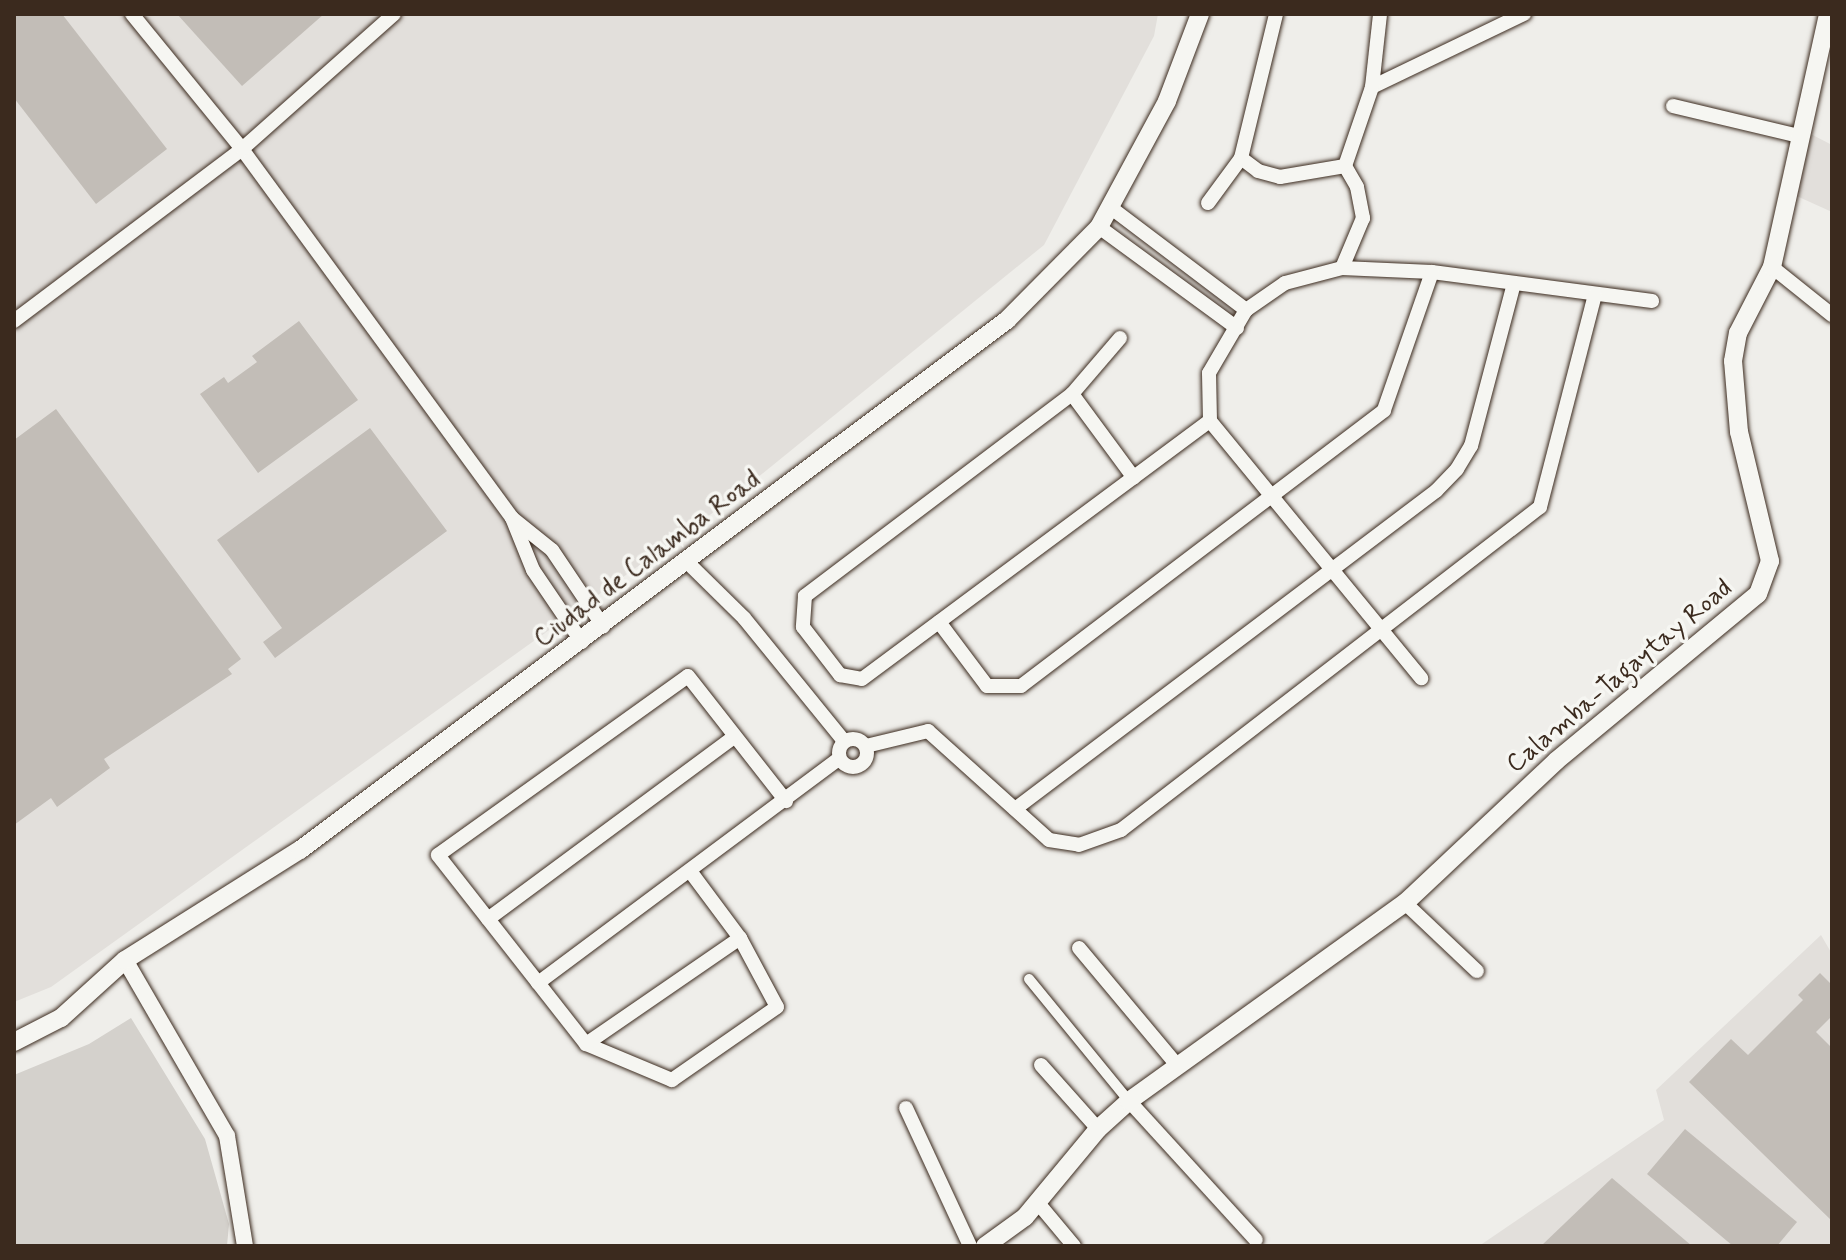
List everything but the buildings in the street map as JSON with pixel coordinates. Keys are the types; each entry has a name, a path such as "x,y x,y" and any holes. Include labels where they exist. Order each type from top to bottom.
{"main road":[{"name":"Ciudad de Calamba Road","path":"14,1042 61,1018 125,960 300,850 961,358 1099,227 1167,101 1200,14"},
{"name":"Calamba-Tagaytay Road","path":"985,1246 1038,1203 1098,1129 1129,1101 1176,1064 1405,903 1534,780 1631,695 1740,613 1765,584 1770,561 1739,432 1732,376 1738,333 1772,267 1828,14"}],"street":[{"path":"132,14 242,149 512,518 533,570 582,642"},
{"path":"14,321 242,149 394,14"},
{"path":"1208,203 1241,158 1276,14"},
{"path":"1342,268 1363,218 1357,187 1345,166 1372,87 1380,14"},
{"path":"1372,87 1508,19 1524,14"},
{"path":"1673,106 1799,136"},
{"path":"1241,158 1258,171 1280,177 1345,166"},
{"path":"1110,207 1246,310"},
{"path":"1099,227 1237,328"},
{"path":"1772,267 1832,315"},
{"path":"1421,678 1380,633 1210,421 1209,373 1246,310 1285,283 1342,268 1432,272 1513,287 1652,301"},
{"path":"939,622 987,686 1021,686 1384,410 1432,272"},
{"path":"1015,809 1331,570 1457,469 1471,446 1513,287"},
{"path":"844,741 856,739 866,746 928,731 1049,840 1079,845 1121,830 1540,507 1595,295"},
{"path":"1120,338 1072,394 805,596 803,627 840,675 862,679 1210,421"},
{"path":"1072,394 1134,478"},
{"path":"512,518 552,550 603,626"},
{"path":"688,563 744,618 844,741"},
{"path":"690,871 740,938 777,1007 672,1080 586,1044 438,855 688,676 786,801"},
{"path":"488,919 735,736"},
{"path":"538,983 786,801 839,759 844,741"},
{"path":"839,759 849,767 862,764 866,746"},
{"path":"1405,903 1477,971"},
{"path":"586,1044 740,938"},
{"path":"1079,948 1176,1064"},
{"path":"125,960 227,1136 245,1246"},
{"path":"1029,979 1129,1101 1256,1240"},
{"path":"1041,1065 1098,1129"},
{"path":"906,1108 970,1246"},
{"path":"1038,1203 1074,1246"}],"shaded area":[{"path":"14,14 1158,14 1154,36 1044,245 725,504 51,987 14,1002"},
{"path":"1805,131 1832,145 1832,212 1790,193"},
{"path":"1821,935 1832,954 1832,1246 1479,1246 1664,1120 1656,1090"},
{"path":"131,1018 205,1139 229,1224 227,1246 14,1246 14,1075 89,1044"}]}
